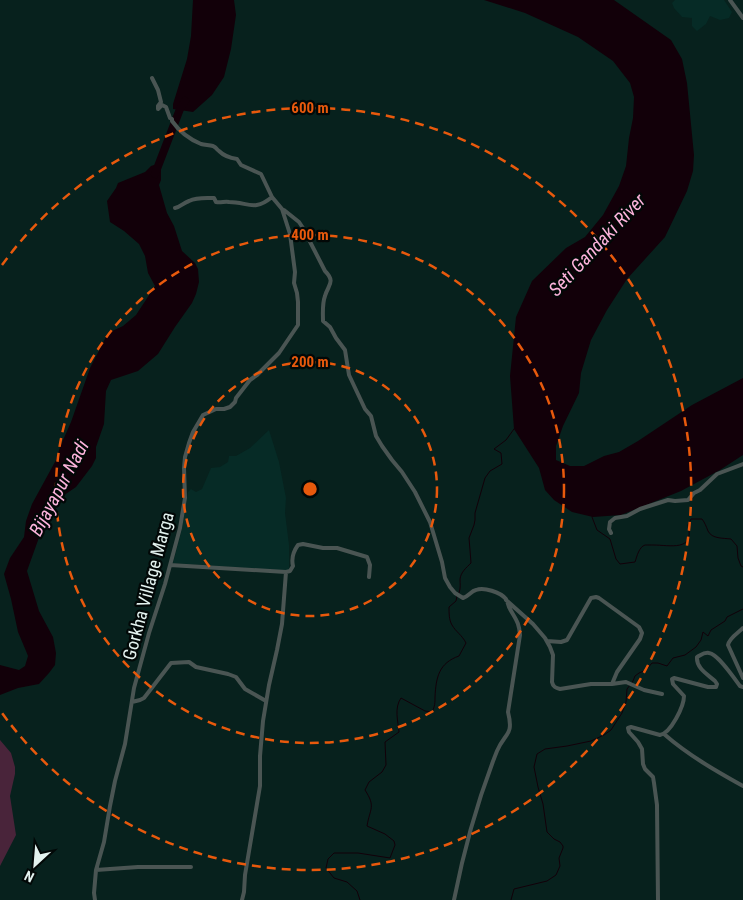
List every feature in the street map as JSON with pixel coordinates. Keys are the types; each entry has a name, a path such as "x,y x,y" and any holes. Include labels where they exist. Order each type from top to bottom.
{"street":[{"path":"730,0 743,18"},
{"name":"Gorkha Village Marga","path":"95,900 96,870 104,842 115,781 125,744 134,688 180,528 185,498 185,457 193,432 203,415 216,409 230,408 250,380 279,353 298,325 298,302 294,283 295,272 290,234 282,209 272,197 262,174 241,165 237,159 229,158 215,147 199,143 176,128 166,107 162,105 158,109 161,102 160,96 152,78"},
{"path":"175,208 180,208 186,201 198,198 214,198 216,202 257,206 264,204 272,197"},
{"path":"282,209 299,222 325,271 330,276 331,282 324,297 323,321 330,326 345,350 349,374 365,409 372,416 376,436 415,492 430,522 445,578 450,587 463,598 468,597 476,590 485,589 497,593 533,624 550,646 553,655 552,682 556,688 626,682 644,690 662,694"},
{"path":"611,533 609,529 610,522 615,518 627,516 640,509 668,500 688,500 717,474 743,464"},
{"path":"170,565 286,572 290,571 293,566 294,550 298,545 303,544 323,548 337,548 366,558 370,565 369,577"},
{"path":"242,900 260,786 260,756 266,701 282,624 286,572"},
{"path":"547,641 561,642 567,640 591,598 599,598 642,630 640,640 616,672 612,684"},
{"path":"454,900 470,832 485,782 500,744 510,728 511,722 508,712 520,634 519,625 506,600"},
{"path":"743,628 728,642 728,645 743,678"},
{"path":"658,900 658,805 652,777 645,770 643,764 642,749 628,729 654,734 664,734 668,731 684,701 684,696 672,684 672,679 678,678 708,687 716,686 715,680 698,664 696,660 700,655 709,653 718,658 740,686 743,687"},
{"path":"132,702 144,698 171,663 180,662 189,662 196,666 236,677 245,689 266,701"},
{"path":"664,734 695,758 743,786"},
{"path":"96,870 138,867 192,868"}],"shaded area":[{"path":"675,0 724,0 732,12 729,18 720,20 710,16 706,24 697,31 692,26 692,18 682,17 674,8 672,3"},
{"path":"269,430 279,462 286,498 285,513 289,545 289,571 173,563 181,533 188,492 191,489 196,492 202,489 211,468 220,467 228,462 229,456 236,456 250,448"},
{"path":"0,740 11,753 15,767 10,796 16,835 0,866"}],"water":[{"path":"193,0 234,0 236,15 231,49 224,77 212,95 193,112 173,109 173,104 187,59 191,36"},
{"name":"Seti Gandaki River","path":"484,0 614,0 671,40 682,59 687,83 694,155 693,171 687,191 665,237 627,279 591,340 581,373 579,393 563,426 556,446 556,460 570,466 584,466 604,456 619,452 692,405 743,378 743,455 681,491 621,515 593,517 572,512 554,500 545,490 539,468 514,429 510,376 516,317 532,281 566,248 585,237 603,215 619,186 626,166 634,97 630,83 613,61 578,37 525,13"},
{"path":"154,165 161,167 159,185 167,213 174,226 182,251 195,263 198,269 199,282 196,294 158,354 138,371 111,380 106,391 104,424 96,447 96,458 76,487 57,500 41,532 27,571 39,611 53,637 56,653 55,665 39,684 18,688 0,695 0,665 19,670 25,666 28,656 18,632 4,574 10,558 24,537 26,521 32,504 56,460 90,368 108,333 123,326 136,315 155,286 148,273 145,256 139,244 110,222 107,201 118,183 145,172"}],"waterway":[{"name":"Bijayapur Nadi","path":"155,174 180,109 185,101"},
{"path":"459,593 461,574 471,563 469,538 485,478 490,471 502,464 501,453 494,449 506,440 514,429"},
{"path":"592,517 597,530 610,539 616,559 620,564 635,562 637,555 645,545 673,546 684,543 688,540 688,525 691,519 702,519 710,534 718,538 731,539 737,546 738,558 743,567"},
{"path":"360,900 357,891 347,882 334,878 326,868 328,859 334,853 358,853 390,858 395,845 394,841 385,834 367,826 371,804 365,790 369,782 382,772 386,765 385,742 399,732 397,710 401,698 425,711 432,712 435,704 436,683 440,672 447,663 459,656 466,643 450,619 449,607 456,601 457,596"},
{"path":"511,900 514,889 547,881 556,875 560,866 559,858 563,846 547,832 543,804 534,767 537,754 545,749 591,741 604,735 611,730 622,713 626,702 627,689 635,676 646,670 652,663 667,666 673,658 685,655 696,647 701,640 703,632 708,636 711,630 725,621 727,617 743,609"}]}
